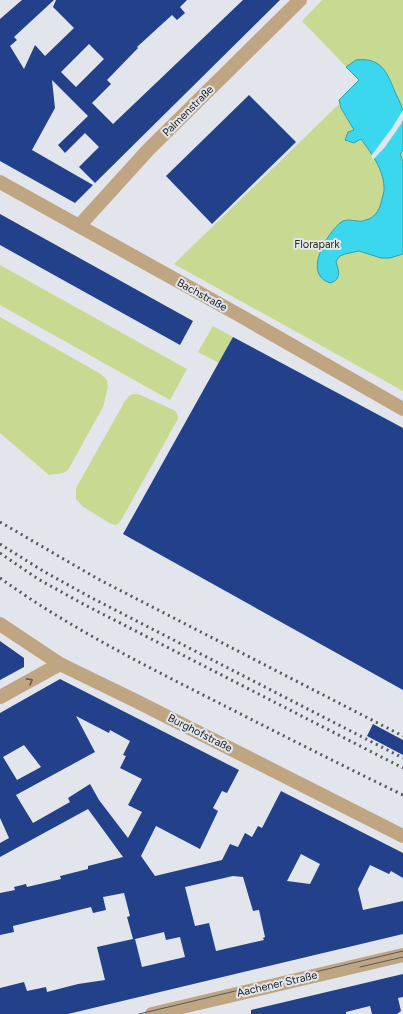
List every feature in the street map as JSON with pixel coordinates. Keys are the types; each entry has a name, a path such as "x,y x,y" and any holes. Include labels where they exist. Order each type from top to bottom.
{"street":[{"name":"Palmenstraße","path":"79,226 148,150 300,0"},
{"name":"Bachstraße","path":"0,182 403,409"},
{"name":"Burghofstraße","path":"0,624 60,664 403,836"},
{"path":"0,697 60,664"},
{"name":"Aachener Straße","path":"152,1014 403,955"}],"green space":[{"name":"Florapark","path":"322,0 403,0 403,391 174,264 340,103 339,100 359,80 302,21"},
{"path":"0,265 187,369 170,400 0,305"},
{"path":"0,317 101,374 107,380 108,387 103,407 68,470 63,473 49,475 0,433"},
{"path":"213,326 233,337 219,363 198,352"},
{"path":"133,394 138,394 174,410 177,413 178,419 120,522 116,525 111,524 82,506 76,499 76,488 125,401"}],"water":[{"path":"356,60 372,61 382,67 389,78 403,112 403,150 401,157 403,161 403,254 390,258 381,258 359,251 345,254 340,256 336,261 339,274 337,279 330,283 322,278 318,271 317,263 324,244 335,228 343,221 363,221 374,216 380,206 384,191 384,184 377,163 361,139 354,143 345,140 348,132 354,130 341,108 339,100 359,80 346,67"}],"pier":[{"path":"403,110 403,120 401,124 385,147 373,160 371,156 392,128"}],"building":[{"path":"22,0 54,0 14,37 17,40 10,46 24,69 35,45 45,56 74,28 53,7 56,0 187,0 180,7 185,13 177,20 172,15 137,47 138,48 107,80 111,84 92,103 113,124 243,0 280,0 95,183 79,167 99,147 85,133 65,153 58,145 88,116 52,80 55,108 32,150 93,185 75,203 0,161 0,19","holes":["89,44 104,59 76,87 61,72"]},
{"path":"249,95 296,142 212,224 166,176"},
{"path":"0,214 193,321 180,345 0,245"},
{"path":"233,337 403,428 403,690 123,534"},
{"path":"0,641 24,658 24,667 0,680"},
{"path":"60,679 239,770 227,793 222,791 213,808 218,811 200,849 156,826 141,856 155,876 222,860 230,844 238,847 245,833 252,837 258,826 262,828 281,791 403,853 403,878 391,871 389,874 370,865 358,889 363,910 403,901 403,934 68,1014 0,1014 0,988 24,982 27,991 46,987 47,992 78,984 105,980 97,947 133,939 127,917 130,916 124,893 103,897 106,910 93,913 91,907 13,926 14,932 0,935 0,893 15,890 14,887 26,884 27,887 61,879 60,876 88,869 88,866 123,857 88,809 0,857 0,843 9,838 0,818 0,713","holes":["76,716 109,733 110,730 130,741 123,755 126,756 120,768 142,779 128,805 142,812 128,838 99,800 90,784 68,798 70,802 33,823 16,795 95,752","24,745 41,767 17,780 3,757","301,854 320,864 310,884 287,881","233,876 243,877 253,911 259,910 265,937 263,938 264,940 216,951 209,923 195,926 185,887","164,932 166,940 180,937 185,957 142,967 135,939"]},
{"path":"373,724 403,740 403,755 367,736"},
{"path":"403,974 403,997 398,998 401,1011 397,1014 372,1014 370,1006 346,1012 346,1014 251,1014 251,1010"}],"tram line":[{"path":"139,1014 403,951"},
{"path":"360,967 403,957"}],"railway":[{"path":"0,522 98,579 403,736"},
{"path":"0,544 43,571 90,597 403,758"},
{"path":"0,553 38,579 85,605 403,768"},
{"path":"0,578 52,613 107,645 191,689 403,795"}]}
